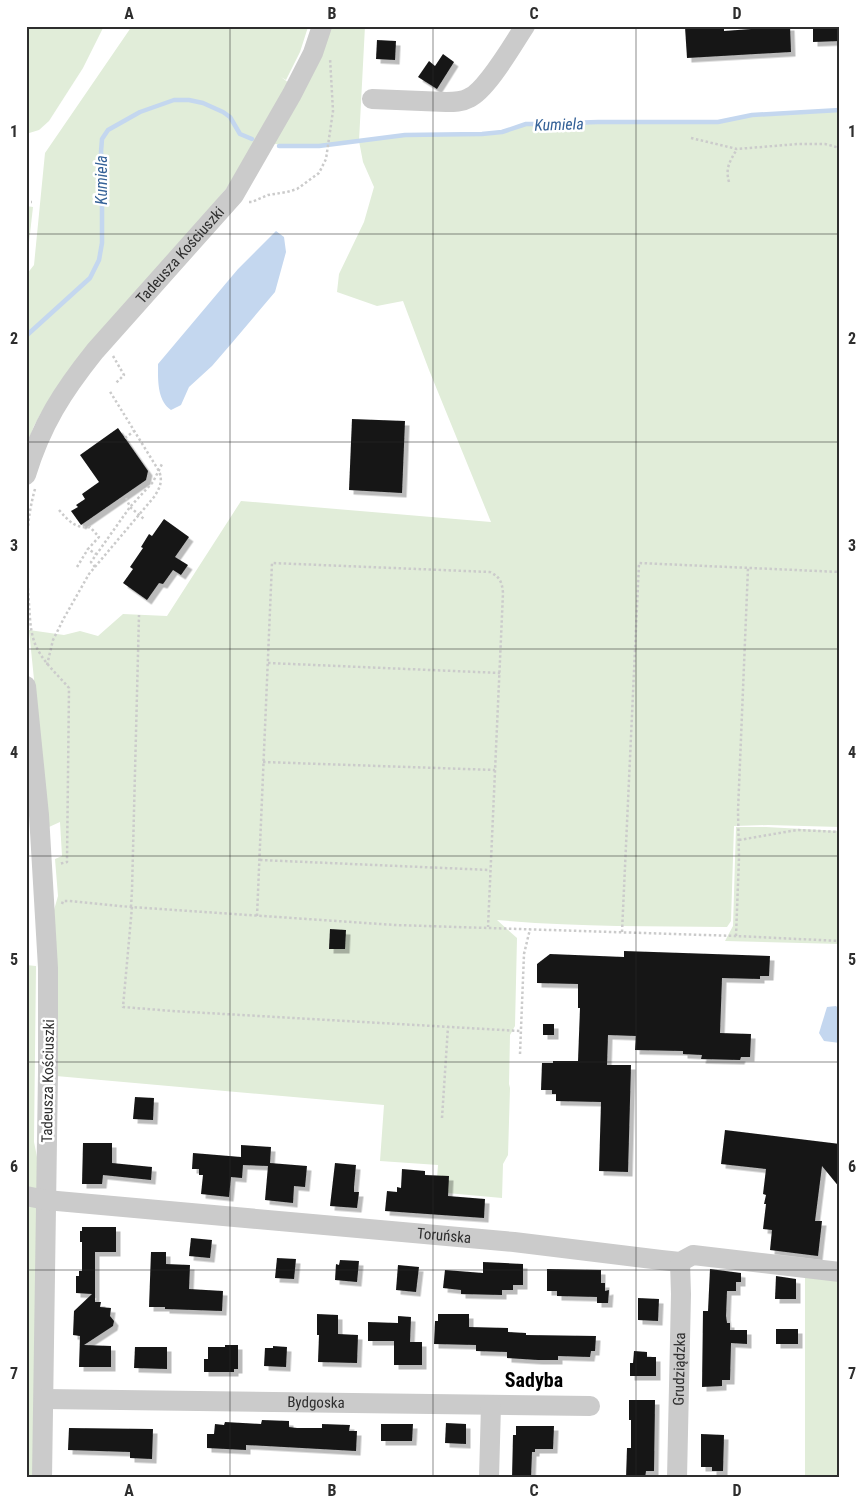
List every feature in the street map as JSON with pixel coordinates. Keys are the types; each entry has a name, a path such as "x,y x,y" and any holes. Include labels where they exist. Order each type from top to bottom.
{"street":[{"name":"Tadeusza Kościuszki","path":"31,481 38,440 61,396 95,351 234,195 305,70 322,26"},
{"path":"372,99 458,102 470,98 481,90 524,26"},
{"name":"Tadeusza Kościuszki","path":"26,686 40,821 48,968 48,1062 36,1198 44,1400 42,1478"},
{"name":"Toruńska","path":"36,1198 514,1242 680,1262 694,1255 840,1272"},
{"name":"Grudziądzka","path":"677,1478 680,1262"},
{"name":"Bydgoska","path":"44,1400 590,1406"},
{"path":"489,1478 491,1405"}],"path":[{"path":"243,201 252,202 268,195 297,189 319,173 326,159 332,127 330,57"},
{"path":"691,138 736,149 798,144 824,144 840,148"},
{"path":"729,182 728,166 736,149"},
{"path":"26,202 32,202"},
{"path":"107,357 111,352 124,375 115,384"},
{"path":"47,665 53,640 89,574 160,489 162,478 159,471 108,390"},
{"path":"125,438 134,431"},
{"path":"94,568 91,562 96,554 130,507 153,482 162,464"},
{"path":"31,481 26,541 31,627 35,645 47,665 69,688 67,862"},
{"path":"126,498 130,507 144,519"},
{"path":"59,510 68,521 78,527 90,527 98,537 77,567"},
{"path":"88,549 96,554"},
{"path":"257,916 272,563 490,572 498,576 502,583 503,593 488,927"},
{"path":"622,932 639,563 840,572"},
{"path":"736,936 738,811 748,568"},
{"path":"139,615 132,890 123,1007 520,1031"},
{"path":"268,663 500,673"},
{"path":"263,762 495,770"},
{"path":"739,840 797,830 840,832"},
{"path":"260,860 490,870"},
{"path":"69,901 394,925 530,928 840,941"},
{"path":"520,1054 524,954 530,928"},
{"path":"442,1118 448,1027"}],"green space":[{"path":"26,26 104,26 83,68 49,121 39,130 26,134"},
{"path":"132,26 308,27 300,52 286,80 281,77 289,83 239,173 41,413 26,446 26,275 34,265 45,153"},
{"path":"329,26 365,26 359,141 319,146 274,144"},
{"path":"840,110 840,827 734,826 731,921 727,927 583,925 497,920 517,938 515,1026 510,1035 508,1155 503,1164 502,1198 436,1192 438,1165 380,1161 384,1105 56,1076 54,910 58,896 55,859 62,856 60,822 49,827 29,630 64,635 80,631 98,636 123,614 167,616 241,501 491,522 403,301 377,306 337,292 339,274 364,222 374,187 363,162 359,141 405,135 502,132 526,124 718,122 752,115"},
{"path":"26,206 33,207 26,269"},
{"path":"736,827 840,831 840,944 725,941 733,926"},
{"path":"26,965 36,966 34,1142 39,1167 35,1478 26,1478"},
{"path":"805,1275 840,1279 840,1478 805,1478"}],"water":[{"path":"276,231 284,237 286,252 275,292 212,366 189,387 181,405 171,410 166,406 161,395 158,383 158,364 238,269"},
{"path":"836,1006 840,1010 840,1043 824,1041 819,1033 827,1007"}],"building":[{"path":"700,26 700,29 724,28 724,31 751,29 751,27 790,26 791,52 687,58 685,27"},
{"path":"840,26 840,41 813,42 813,27"},
{"path":"377,40 396,41 395,60 376,59"},
{"path":"443,54 454,62 437,89 418,77 429,61 435,66"},
{"path":"352,419 405,421 402,493 349,490"},
{"path":"118,428 148,471 146,480 81,525 71,511 78,507 76,505 85,499 82,494 99,482 80,455"},
{"path":"164,519 189,537 175,557 188,565 181,575 173,570 163,584 159,583 147,600 123,583 133,569 130,567 143,548 141,547 149,534 152,536"},
{"path":"330,929 346,930 345,949 329,949"},
{"path":"624,951 770,956 769,976 760,976 760,979 722,978 720,1033 751,1034 750,1057 741,1057 740,1060 701,1059 702,1055 683,1054 683,1051 635,1050 636,1036 608,1035 607,1065 631,1065 628,1172 599,1171 601,1102 556,1101 556,1094 552,1094 552,1090 541,1090 542,1063 578,1061 580,1008 578,1008 578,984 537,983 537,964 550,954 624,957"},
{"path":"543,1024 554,1024 554,1035 543,1035"},
{"path":"135,1097 154,1098 153,1120 133,1119"},
{"path":"725,1130 840,1144 840,1188 822,1166 815,1221 822,1221 818,1256 770,1250 772,1230 763,1229 766,1195 763,1194 766,1169 721,1164"},
{"path":"83,1143 112,1143 112,1163 152,1167 151,1180 103,1175 102,1184 82,1184"},
{"path":"241,1145 271,1147 270,1163 307,1166 305,1187 294,1186 293,1203 265,1200 268,1166 243,1165 242,1178 231,1177 229,1197 201,1194 203,1175 199,1175 199,1169 192,1169 193,1153 241,1157"},
{"path":"335,1163 356,1165 354,1192 359,1192 357,1208 330,1206"},
{"path":"402,1169 425,1171 425,1175 449,1176 448,1196 485,1199 484,1218 385,1211 387,1191 397,1192 397,1187 401,1188"},
{"path":"82,1227 116,1227 116,1252 95,1252 95,1302 101,1302 100,1307 111,1308 110,1316 114,1321 113,1326 84,1345 111,1346 111,1367 79,1367 80,1336 73,1335 74,1311 92,1294 76,1293 76,1276 79,1276 79,1271 82,1271 80,1231 82,1231"},
{"path":"191,1238 212,1240 210,1258 189,1256"},
{"path":"151,1252 166,1252 166,1264 190,1265 189,1289 223,1291 222,1311 149,1307"},
{"path":"277,1258 296,1259 294,1279 275,1278"},
{"path":"340,1260 359,1261 357,1282 335,1280 336,1264 339,1265"},
{"path":"483,1262 523,1264 523,1285 513,1285 513,1290 502,1290 502,1295 461,1294 461,1290 443,1288 445,1270 483,1273"},
{"path":"398,1265 419,1267 416,1292 396,1290"},
{"path":"547,1269 601,1270 601,1283 605,1283 605,1291 609,1290 608,1303 597,1303 597,1297 557,1296 557,1291 547,1291"},
{"path":"710,1269 741,1273 741,1282 736,1282 736,1291 727,1291 726,1316 727,1323 730,1323 730,1330 747,1330 747,1344 731,1343 730,1380 722,1380 722,1386 702,1387 703,1311 708,1311"},
{"path":"776,1276 796,1279 796,1299 775,1299"},
{"path":"638,1298 659,1299 658,1321 638,1320"},
{"path":"317,1314 338,1315 338,1334 358,1335 357,1363 318,1362 319,1335 317,1335"},
{"path":"438,1314 469,1314 469,1327 508,1328 508,1332 526,1333 526,1335 596,1336 595,1351 591,1351 590,1357 558,1356 558,1360 538,1360 507,1358 507,1352 476,1351 476,1345 434,1344 435,1321 438,1321"},
{"path":"398,1316 411,1317 410,1342 422,1342 422,1365 394,1365 394,1341 368,1341 368,1322 398,1323"},
{"path":"776,1329 798,1329 798,1344 776,1344"},
{"path":"225,1345 238,1345 238,1369 234,1369 234,1372 204,1372 204,1359 208,1359 208,1347 225,1347"},
{"path":"273,1346 287,1347 286,1367 264,1366 265,1348 273,1348"},
{"path":"135,1347 167,1347 167,1369 134,1368"},
{"path":"634,1351 647,1352 647,1357 656,1357 656,1376 630,1376 630,1363 633,1363"},
{"path":"629,1400 655,1400 654,1471 646,1471 645,1478 626,1478 627,1448 631,1448"},
{"path":"262,1420 289,1421 289,1427 297,1428 322,1428 322,1424 350,1425 349,1431 357,1431 356,1451 246,1445 246,1450 207,1448 207,1434 214,1434 215,1424 224,1425 225,1422 261,1424"},
{"path":"446,1423 466,1424 466,1444 445,1443"},
{"path":"381,1424 413,1424 412,1441 381,1441"},
{"path":"516,1426 554,1426 553,1449 535,1449 535,1452 532,1452 531,1478 512,1478 513,1435 516,1435"},
{"path":"69,1428 153,1429 152,1459 130,1458 130,1452 68,1450"},
{"path":"701,1434 724,1435 723,1471 712,1471 712,1467 701,1467"}],"waterway":[{"name":"Kumiela","path":"26,336 90,278 99,260 102,243 101,152 102,139 108,130 140,112 174,100 189,100 203,103 223,112 230,117 240,134 252,139"},
{"name":"Kumiela","path":"279,146 319,146 405,135 482,134 502,132 526,124 718,122 752,115 840,110"}],"district":[{"name":"Sadyba","path":"534,1380"}]}
